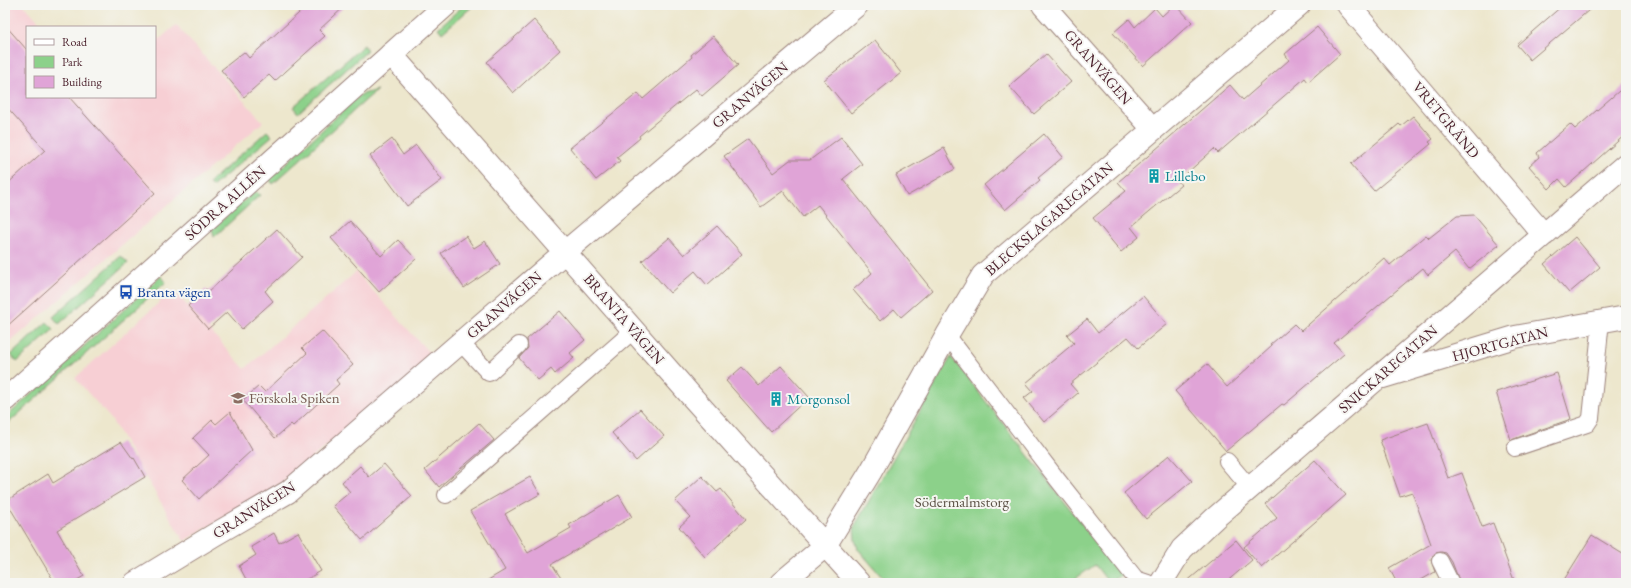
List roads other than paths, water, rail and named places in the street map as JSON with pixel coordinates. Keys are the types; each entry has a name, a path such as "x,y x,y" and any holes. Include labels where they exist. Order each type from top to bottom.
{"street":[{"name":"SÖDRA ALLÉN","path":"5,400 446,5"},
{"name":"GRANVÄGEN","path":"135,583 288,492 565,252 857,5"},
{"name":"GRANVÄGEN","path":"1044,5 1153,129"},
{"name":"BLECKSLAGAREGATAN","path":"781,583 825,546 871,471 947,334 983,275 1299,5"},
{"name":"VRETGRÄND","path":"1348,5 1544,235"},
{"name":"BRANTA VÄGEN","path":"391,54 859,583"},
{"name":"SNICKAREGATAN","path":"1156,583 1182,549 1250,488 1626,164"},
{"name":"HJORTGATAN","path":"1377,379 1515,337 1626,317"}],"lane":[{"path":"1515,448 1587,424 1591,418 1601,321"},
{"path":"446,495 634,330"},
{"path":"947,334 1057,479 1136,579 1156,583"},
{"path":"461,343 489,373 519,345"},
{"path":"1227,461 1250,488"},
{"path":"1440,561 1450,583"}],"place":[{"name":"Lillebo","path":"1154,176"},
{"name":"Branta vägen","path":"126,292"},
{"name":"Förskola Spiken","path":"238,398"},
{"name":"Morgonsol","path":"776,399"}],"park label":[{"name":"Södermalmstorg","path":"962,502"}]}
